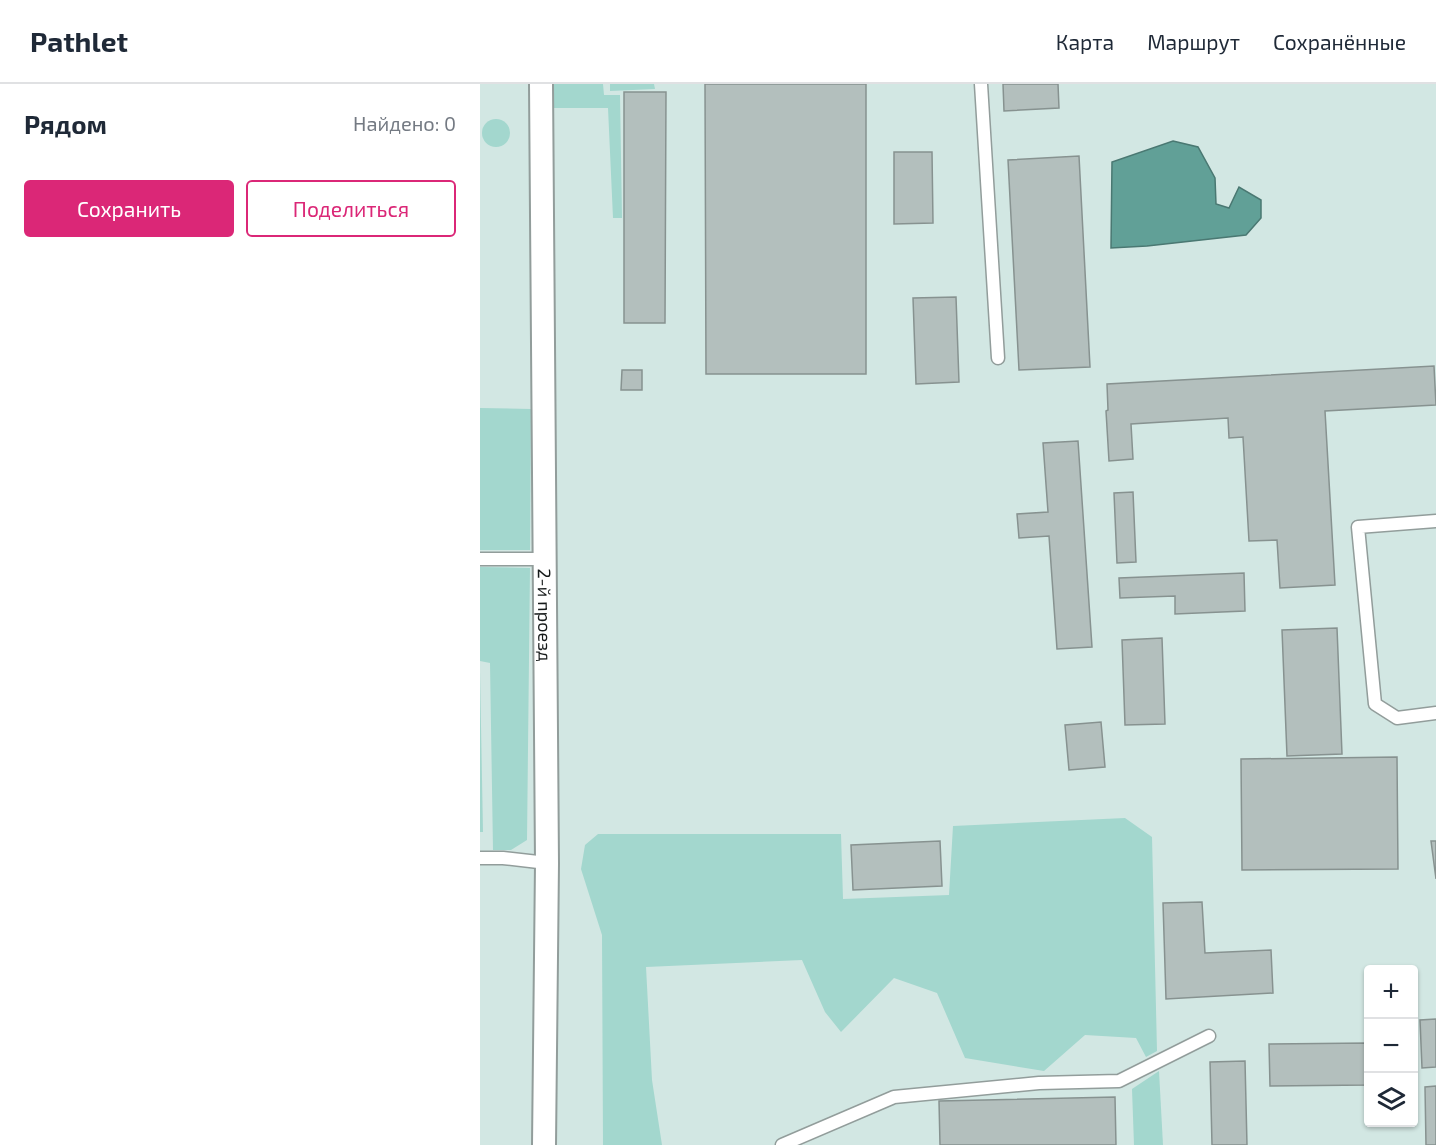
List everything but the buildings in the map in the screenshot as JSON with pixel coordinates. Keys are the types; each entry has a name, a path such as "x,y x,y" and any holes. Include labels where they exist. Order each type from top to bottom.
{"street":[{"name":"2-й проезд","path":"541,84 547,863 544,1145"}],"lane":[{"path":"981,84 998,358"},
{"path":"1436,521 1358,527 1375,704 1397,718 1436,713"},
{"path":"480,559 546,559"},
{"path":"480,858 547,863"},
{"path":"782,1145 894,1097 1039,1083 1119,1081 1209,1036"}],"shaded area":[{"path":"480,84 533,84 538,820 534,1145 480,1145"},
{"path":"548,84 1436,84 1436,1145 556,1145 558,822"},
{"path":"553,84 603,84 604,95 620,95 622,218 613,218 608,108 553,108"},
{"path":"610,84 654,84 655,89 610,91"},
{"path":"496,119 506,123 510,133 506,143 496,147 486,143 482,133 486,123"},
{"path":"1173,141 1198,147 1215,178 1216,204 1229,208 1239,187 1261,200 1261,218 1246,235 1111,248 1112,162"},
{"path":"480,408 531,409 530,550 480,550"},
{"path":"480,567 530,568 527,840 511,850 493,850 490,663 480,661"},
{"path":"480,672 483,832 480,832"},
{"path":"1125,818 1152,837 1157,1051 1146,1057 1136,1038 1085,1035 1044,1071 965,1058 937,993 894,978 841,1032 825,1012 802,960 646,967 652,1080 662,1145 603,1145 602,935 581,869 585,845 598,834 841,834 843,899 949,895 953,826"},
{"path":"1159,1071 1163,1145 1134,1145 1132,1089"}]}
